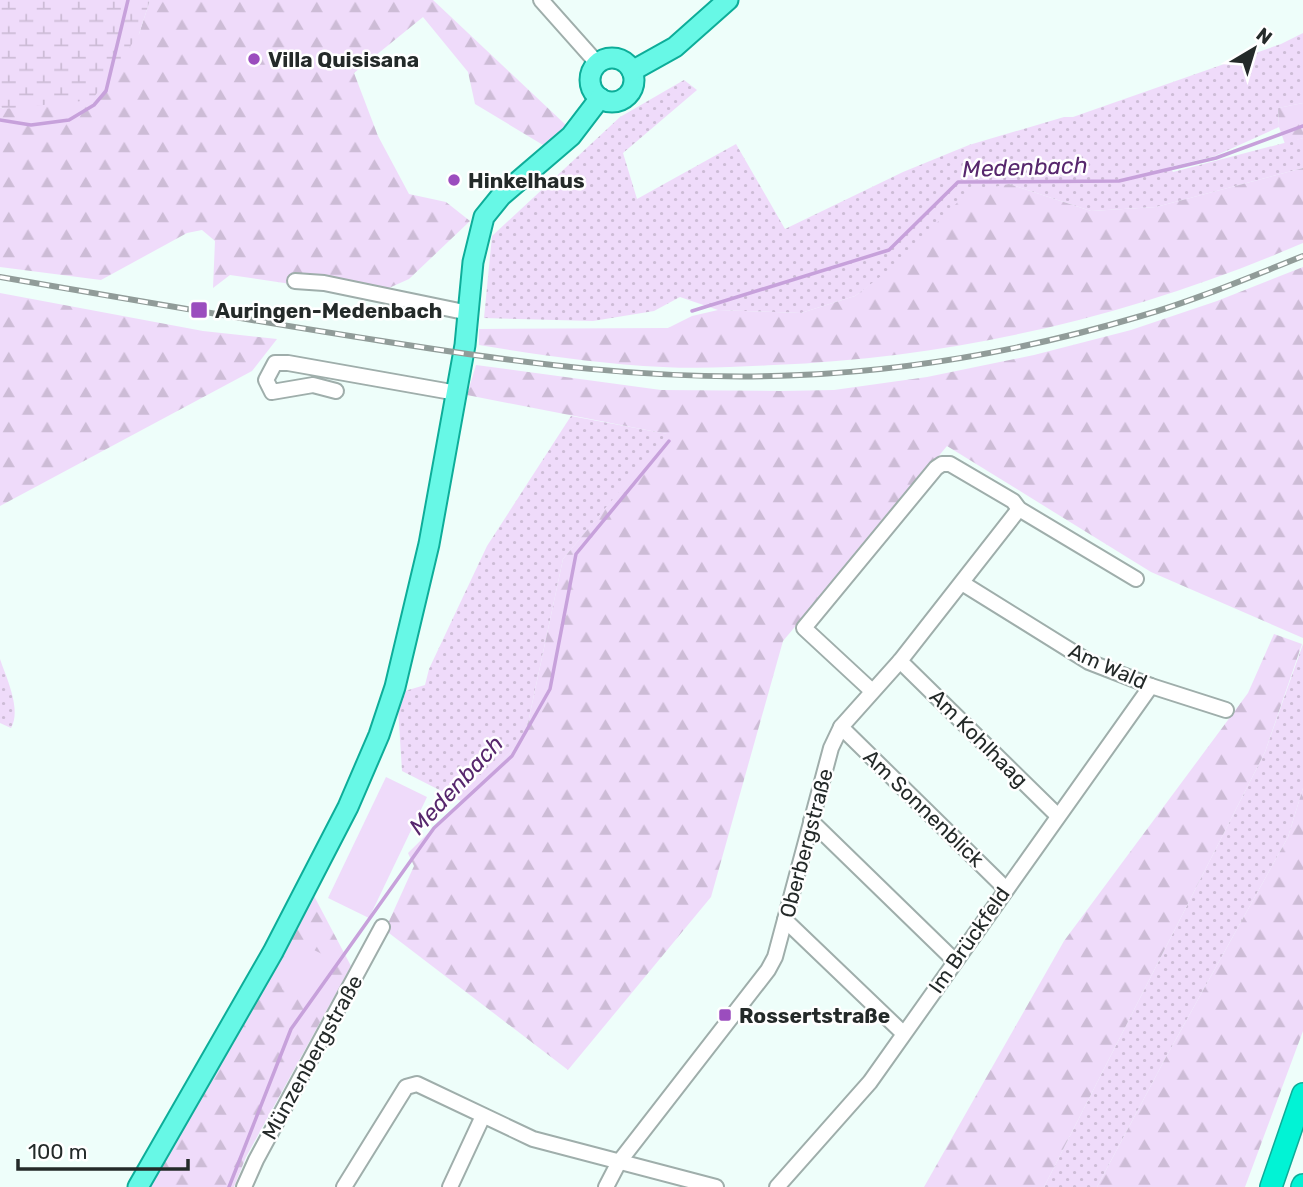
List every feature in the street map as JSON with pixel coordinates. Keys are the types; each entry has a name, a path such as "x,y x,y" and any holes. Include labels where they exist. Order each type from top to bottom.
{"highway":[{"path":"1271,1187 1303,1094"}],"main road":[{"path":"632,71 675,47 728,0"},
{"path":"617,58 632,71 633,87 626,96 616,101 600,98 595,94 590,74 603,59 617,58"},
{"path":"138,1187 273,952 353,796 379,735 395,687 429,544 457,393 469,313 473,262 484,217 502,196 570,136 600,98"}],"street":[{"path":"541,0 597,63"},
{"path":"295,281 324,283 469,313"},
{"path":"336,391 313,386 275,396 266,380 275,363 288,363 457,393"},
{"path":"873,691 804,628 942,464 950,464 1013,501 1019,509 1136,579"},
{"name":"Oberbergstraße","path":"606,1187 619,1162 768,970 775,957 831,748 841,727 900,660 1019,509"},
{"name":"Am Wald","path":"962,583 1089,662 1151,686 1226,710"},
{"name":"Am Kohlhaag","path":"900,660 1058,816"},
{"name":"Im Brückfeld","path":"777,1187 870,1082 1151,686"},
{"name":"Am Sonnenblick","path":"841,727 1006,889"},
{"path":"811,821 955,961"},
{"path":"785,919 903,1033"},
{"name":"Münzenbergstraße","path":"244,1187 382,927"},
{"path":"344,1187 406,1087 417,1084 533,1139 716,1187"},
{"path":"450,1187 483,1116"}],"green space":[{"path":"0,0 150,0 139,34 92,100 4,109 0,107"},
{"path":"150,0 433,0 568,127 548,148 475,104 468,72 423,17 354,73 378,136 409,194 446,202 470,221 409,279 371,296 230,275 213,288 215,241 202,230 187,233 101,280 0,267 0,107 4,109 139,34"},
{"path":"1303,33 1303,103 1278,108 1279,127 1215,156 1170,167 1173,172 1303,138 1303,168 1156,207 1091,211 1009,184 855,296 801,313 718,310 680,297 654,311 593,321 484,318 492,236 620,117 684,80 697,90 623,153 637,199 736,144 785,229 903,172 969,145 1064,117 1073,117 1281,44"},
{"path":"1303,103 1303,138 1285,144 1279,127 1278,108"},
{"path":"1303,168 1303,243 1175,292 1044,328 911,353 718,368 617,364 479,345 479,329 668,328 692,316 718,310 801,313 855,296 889,270 968,192 1009,184 1091,211 1156,207"},
{"path":"1303,267 1303,638 1151,572 947,446 783,641 711,897 568,1070 385,930 414,866 408,853 525,737 563,559 667,434 467,395 476,365 661,390 834,390 927,377 1034,355 1131,330 1217,301"},
{"path":"0,293 203,331 277,339 252,371 0,506"},
{"path":"571,416 668,434 563,559 525,737 461,801 402,771 398,707 405,691 425,685 429,669 487,546"},
{"path":"1274,634 1302,644 1265,752 1044,1187 924,1187 1064,941 1248,693"},
{"path":"1303,644 1303,788 1288,837 1097,1187 1044,1187 1265,752"},
{"path":"0,659 14,703 14,721 11,728 0,723"},
{"path":"386,777 427,797 369,918 328,898"},
{"path":"1303,788 1303,1031 1245,1187 1097,1187 1288,837"},
{"path":"313,894 351,966 246,1157 234,1187 148,1187"},
{"path":"304,945 338,962 317,1006 282,989"}],"waterway":[{"path":"0,120 31,125 69,120 94,105 106,91 128,0"},
{"name":"Medenbach","path":"692,311 889,250 958,182 1119,181 1216,158 1303,126"},
{"name":"Medenbach","path":"229,1187 291,1029 434,828 512,756 550,689 576,554 669,441"}],"railway":[{"path":"0,277 486,357 642,373 747,376 886,368 1015,348 1162,310 1303,256"}],"place":[{"name":"Villa Quisisana","path":"254,59"},
{"name":"Hinkelhaus","path":"454,180"},
{"name":"Auringen-Medenbach","path":"199,310"},
{"name":"Rossertstraße","path":"725,1015"}]}
